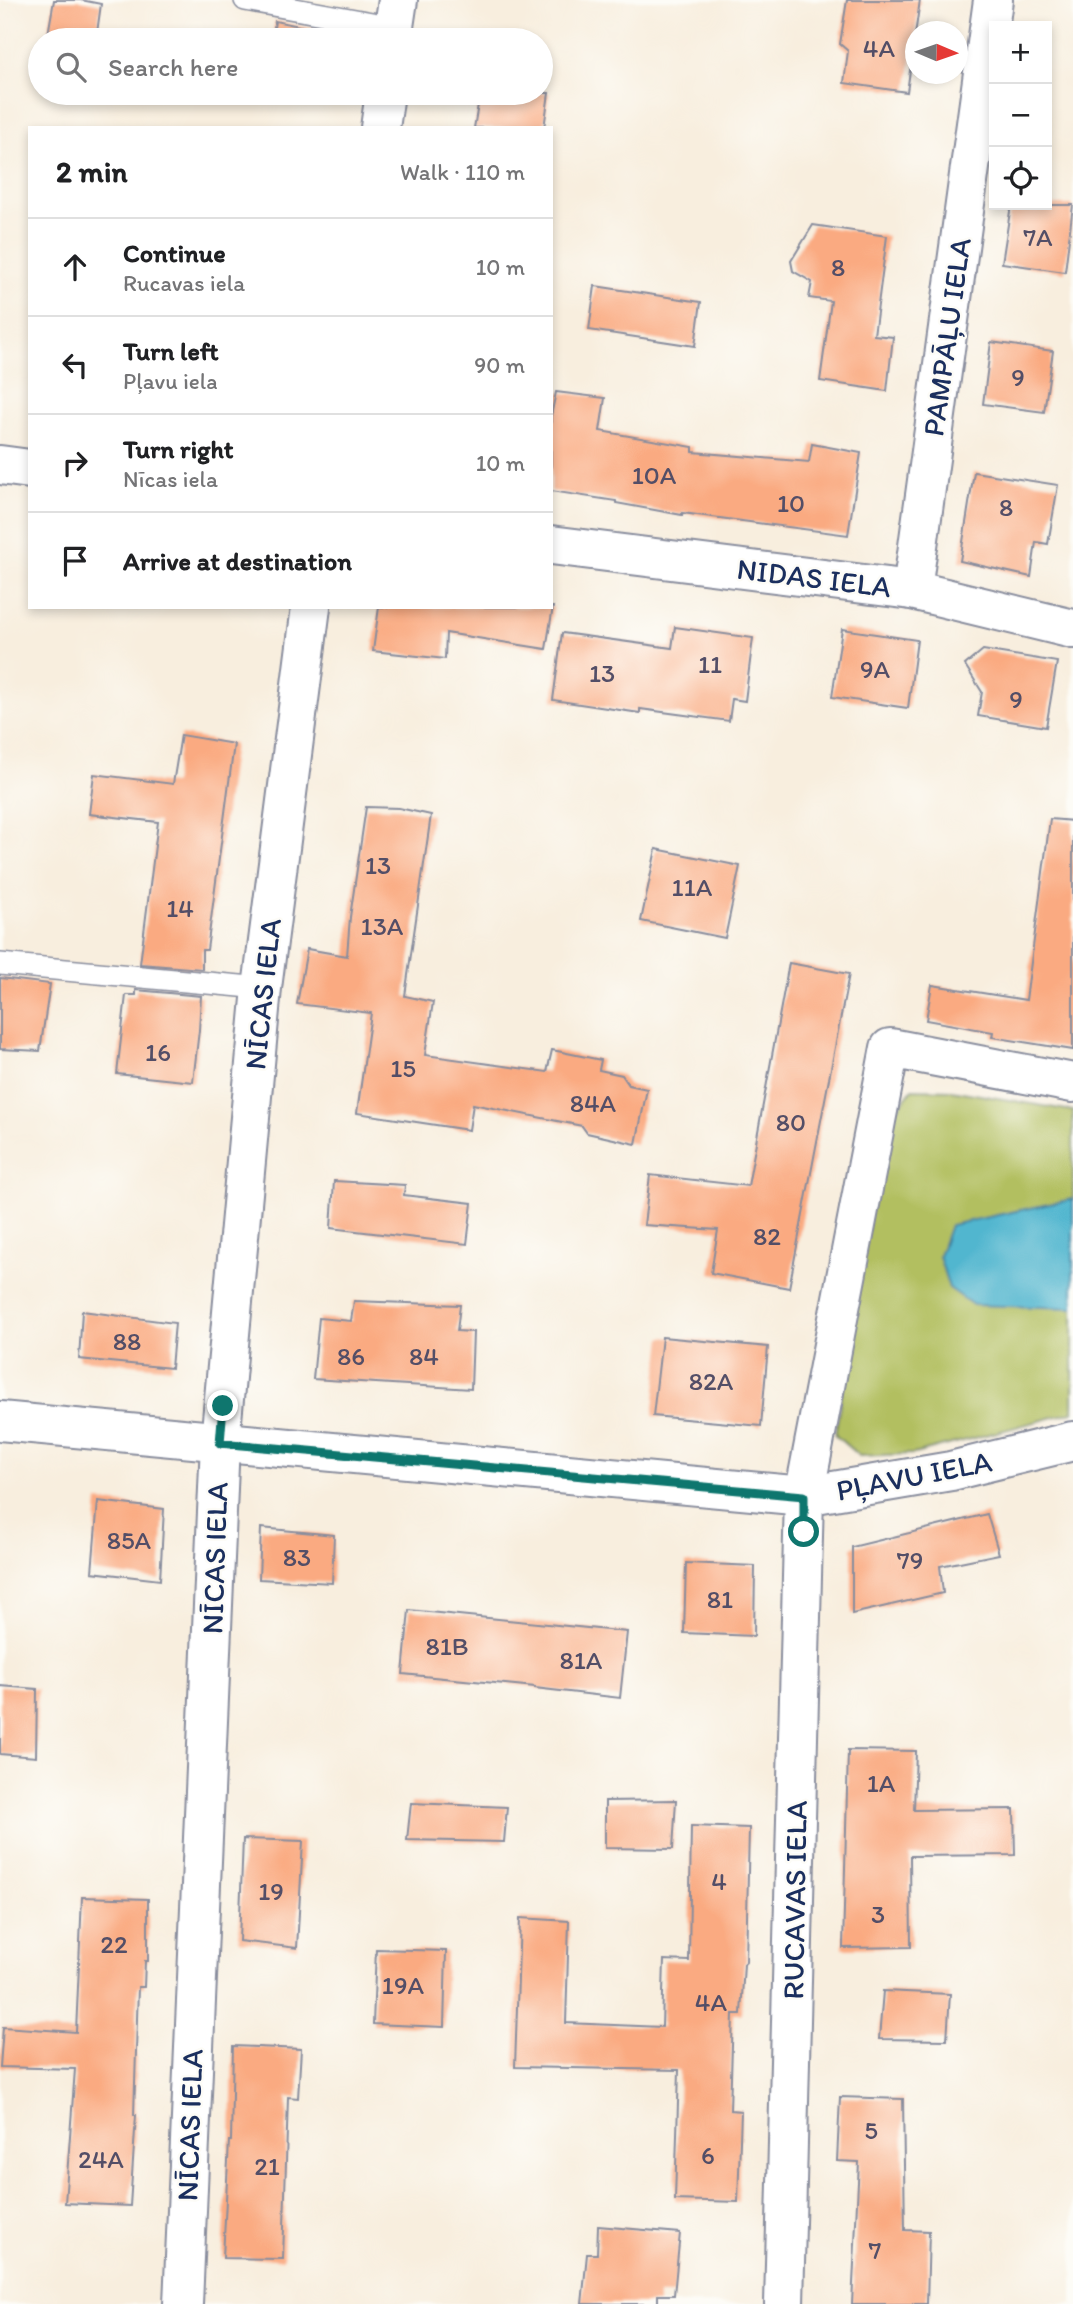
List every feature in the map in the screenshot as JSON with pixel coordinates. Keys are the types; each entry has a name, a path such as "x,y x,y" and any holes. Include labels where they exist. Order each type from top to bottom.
{"street":[{"name":"PAMPĀĻU IELA","path":"912,590 993,0"},
{"path":"380,126 383,105"},
{"path":"0,465 28,469"},
{"name":"NIDAS IELA","path":"553,545 912,590 1073,629"},
{"name":"NĪCAS IELA","path":"183,2304 220,1443 262,988 311,609"},
{"name":"RUCAVAS IELA","path":"784,2304 804,1496 890,1048 1073,1083"},
{"name":"PĻAVU IELA","path":"0,1421 804,1496 951,1471 1073,1441"}],"lane":[{"path":"245,0 395,22"},
{"path":"0,964 262,988"}],"green space":[{"path":"912,1089 951,1090 1073,1111 1073,1412 914,1454 859,1456 835,1435 884,1127"}],"water":[{"path":"1073,1199 1073,1308 973,1305 949,1288 939,1256 950,1225"}],"building":[{"path":"54,0 81,0 101,4 98,28 49,28"},
{"path":"847,0 920,0 917,21 905,21 907,92 844,83 848,51 840,44"},
{"path":"275,21 309,28 274,28"},
{"path":"478,105 547,105 544,126 474,126"},
{"path":"1052,205 1073,205 1065,272 1002,263 1010,210 1052,210"},
{"path":"813,225 887,236 874,335 893,337 887,391 820,381 831,301 809,298 812,282 793,271 791,261"},
{"path":"595,286 701,302 695,346 589,330"},
{"path":"991,342 1053,351 1044,412 983,404"},
{"path":"556,392 605,398 600,431 693,447 693,452 809,462 812,444 861,453 848,535 682,515 553,491 553,406"},
{"path":"974,472 1058,485 1048,544 1036,542 1031,577 960,561"},
{"path":"379,609 553,609 546,649 446,633 445,659 373,651"},
{"path":"675,627 753,638 745,701 732,699 729,721 640,709 640,713 553,700 562,633 672,648"},
{"path":"842,629 917,640 908,708 832,697"},
{"path":"983,650 1057,662 1046,727 978,716 982,692 965,665"},
{"path":"181,735 234,744 207,950 202,950 202,969 140,964 158,822 89,814 94,774 173,784"},
{"path":"366,807 399,808 431,815 405,996 433,1002 425,1055 547,1072 552,1050 601,1060 599,1070 622,1075 629,1085 647,1089 636,1144 587,1133 582,1126 473,1104 469,1130 357,1113 371,1013 297,1004 307,949 347,956"},
{"path":"1050,819 1073,821 1073,1050 992,1037 993,1032 926,1020 932,985 1026,1000"},
{"path":"656,849 740,866 725,938 641,921"},
{"path":"789,963 849,974 789,1288 711,1273 718,1230 644,1225 650,1175 748,1186"},
{"path":"0,978 50,984 40,1051 0,1049"},
{"path":"136,990 201,996 193,1082 117,1074 126,995 136,995"},
{"path":"334,1181 405,1185 404,1195 472,1203 467,1244 331,1228"},
{"path":"354,1301 460,1305 457,1331 473,1332 471,1389 313,1379 319,1318 351,1321"},
{"path":"82,1311 175,1323 171,1368 79,1359"},
{"path":"662,1337 768,1347 761,1426 653,1416"},
{"path":"98,1501 164,1509 160,1580 92,1572"},
{"path":"987,1514 999,1554 940,1566 943,1593 852,1614 852,1547"},
{"path":"261,1528 334,1535 332,1583 259,1579"},
{"path":"686,1563 755,1566 754,1636 684,1633"},
{"path":"409,1610 627,1632 620,1698 403,1674"},
{"path":"0,1686 37,1689 36,1757 0,1754"},
{"path":"848,1750 916,1751 914,1810 1014,1809 1015,1855 910,1856 911,1947 843,1948"},
{"path":"676,1800 673,1849 605,1848 605,1801"},
{"path":"411,1803 507,1807 504,1842 407,1840"},
{"path":"691,1826 749,1828 746,1962 741,2014 733,2014 730,2110 741,2111 738,2202 675,2200 679,2070 515,2067 520,1918 569,1921 566,2023 662,2027 664,1960 689,1961"},
{"path":"243,1839 303,1841 297,1948 239,1941"},
{"path":"82,1897 148,1899 148,1961 145,1961 144,1987 138,1987 136,2115 130,2206 65,2203 75,2069 0,2067 3,2027 76,2032"},
{"path":"376,1949 446,1951 444,2027 373,2024"},
{"path":"883,1991 950,1994 947,2040 879,2039"},
{"path":"233,2046 301,2049 298,2098 288,2097 283,2259 223,2258 231,2141"},
{"path":"840,2097 903,2099 905,2230 929,2231 927,2304 852,2304 859,2162 837,2161"},
{"path":"598,2226 680,2233 674,2295 658,2295 658,2304 582,2304 587,2254 597,2254"}],"route":[{"path":"223,1406 220,1443 804,1496 804,1532"}]}
